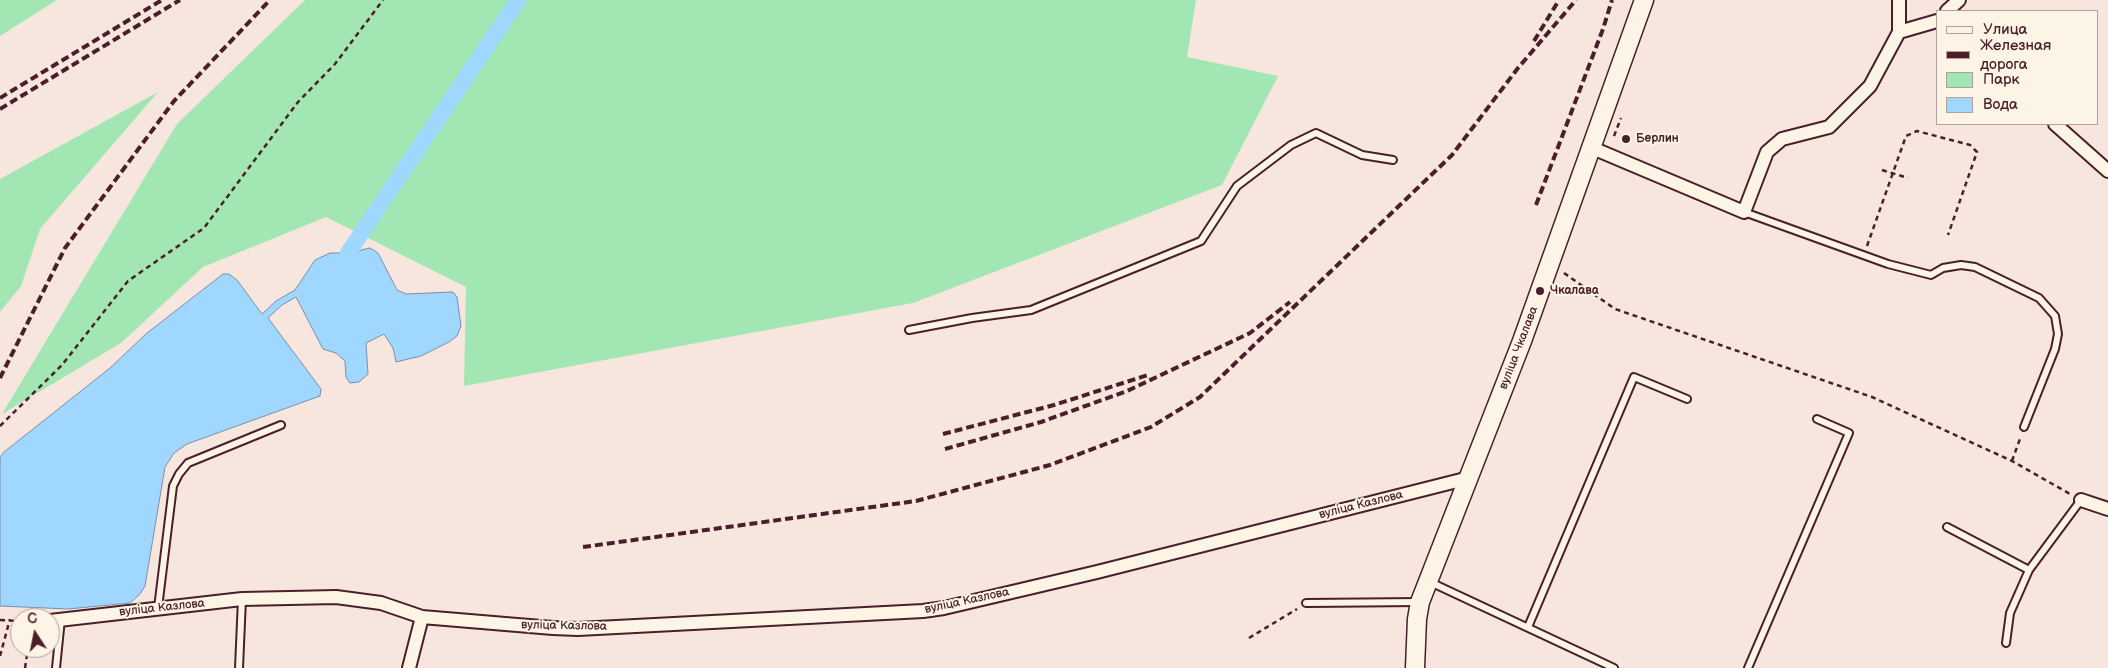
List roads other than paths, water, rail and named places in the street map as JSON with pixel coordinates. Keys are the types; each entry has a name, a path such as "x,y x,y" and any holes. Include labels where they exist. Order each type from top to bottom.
{"street":[{"name":"вуліца Чкалава","path":"1415,668 1417,619 1420,602 1550,264 1590,147 1644,0"},
{"path":"1590,147 1744,212 1766,152 1782,140 1829,127 1870,86 1899,32 1899,0"},
{"path":"1948,10 1959,0"},
{"path":"1899,32 1936,21"},
{"path":"2056,125 2108,171"},
{"name":"вуліца Казлова","path":"60,620 242,599 346,598 381,603 422,617 578,629 944,608 1469,478"},
{"path":"2081,500 2108,509"},
{"path":"409,668 422,617"}],"lane":[{"path":"909,330 972,318 1032,310 1201,240 1237,186 1291,145 1316,133 1362,155 1393,160"},
{"path":"1744,212 1888,264 1930,274 1944,268 1961,265 1976,267 2039,298 2056,316 2058,334 2055,349 2024,427"},
{"path":"1528,627 1634,377 1687,399"},
{"path":"1748,668 1849,433 1817,419"},
{"path":"158,608 173,486 179,474 188,464 281,425"},
{"path":"2006,643 2010,613 2028,570 2081,500"},
{"path":"1947,528 2028,570"},
{"path":"1428,581 1528,627 1605,666 1614,668"},
{"path":"239,668 242,599"},
{"path":"1306,604 1420,602"}],"water":[{"path":"370,248 378,253 397,290 406,294 453,292 457,297 461,326 457,336 421,356 396,362 393,348 384,334 366,343 368,374 359,382 350,383 346,377 345,361 336,353 323,349 296,297 282,305 268,318 321,389 320,396 187,444 174,453 165,467 145,586 140,594 130,603 68,609 0,606 0,457 4,452 110,368 147,333 223,274 229,274 237,280 262,314 276,301 295,290 315,260 330,253 348,253"}],"waterway":[{"path":"348,253 518,0"}],"railway":[{"path":"0,98 162,0"},
{"path":"0,109 180,0"},
{"path":"0,378 65,248 174,101 270,0"},
{"path":"1534,41 1559,0"},
{"path":"583,547 916,501 1050,465 1151,427 1200,397 1452,155 1518,68 1576,0"},
{"path":"1536,205 1603,29 1612,0"},
{"path":"945,449 1041,422 1127,391 1250,333 1290,302"},
{"path":"943,434 1054,405 1148,375"}],"place":[{"name":"Берлин","path":"1626,139"},
{"name":"Чкалава","path":"1540,291"}]}
